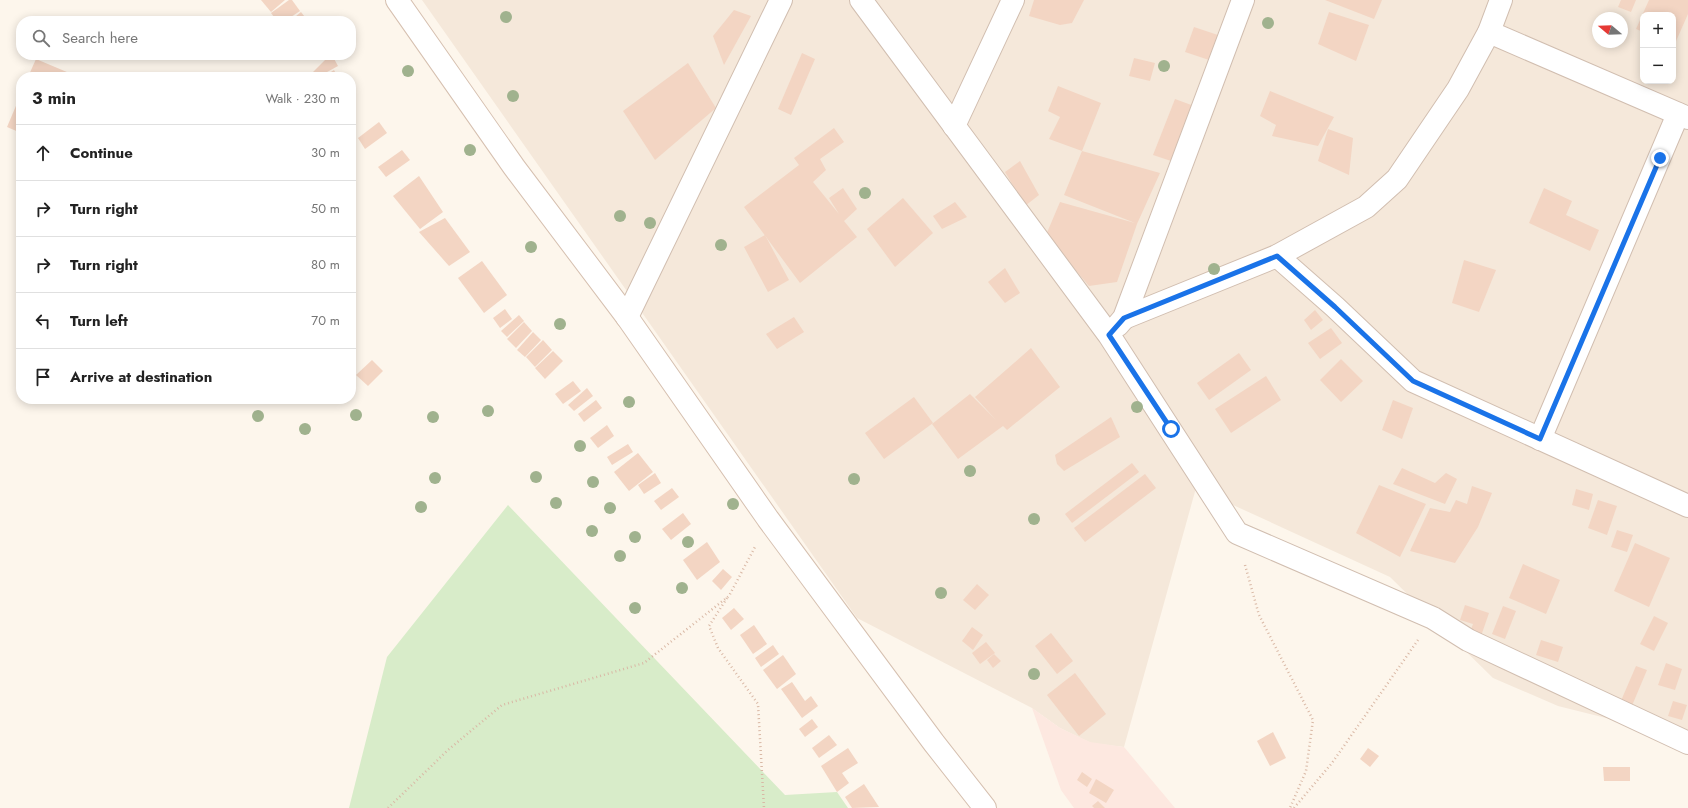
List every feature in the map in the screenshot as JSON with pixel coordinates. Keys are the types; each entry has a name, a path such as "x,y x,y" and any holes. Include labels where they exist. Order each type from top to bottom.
{"street":[{"path":"396,0 514,167 627,317 768,519 934,743 985,808"},
{"path":"627,317 781,0"},
{"path":"861,0 1109,335 1237,533 1433,618 1468,640 1688,743"},
{"path":"954,126 1013,0"},
{"path":"1109,335 1124,318 1243,0"},
{"path":"1124,318 1277,256 1366,207 1397,179 1458,89 1489,32 1500,0"},
{"path":"1489,32 1683,116 1540,439"},
{"path":"1277,256 1335,307 1413,381 1688,506"}],"path":[{"path":"764,808 758,704 718,648 709,626 729,596 768,519"},
{"path":"1237,533 1259,615 1314,720 1306,771 1290,808"},
{"path":"388,808 448,750 502,705 644,663 729,596"},
{"path":"1294,808 1350,738 1433,618"}],"shaded area":[{"path":"422,0 1688,0 1688,747 1622,719 1606,718 1558,706 1493,678 1390,577 1196,488 1124,747 1091,743 1060,728 1032,708 857,618"},
{"path":"1032,708 1060,728 1090,742 1124,747 1175,808 1074,808 1061,790"}],"green space":[{"path":"508,505 785,795 837,792 848,808 349,808 387,657"}],"building":[{"path":"261,0 285,0 271,12"},
{"path":"289,0 292,0 300,11 292,16 273,16 271,13"},
{"path":"1034,0 1084,0 1072,23 1060,25 1029,16"},
{"path":"1325,0 1382,0 1374,19"},
{"path":"1621,0 1636,0 1631,12 1618,7"},
{"path":"1649,0 1688,0 1688,14 1676,41 1676,12 1644,12"},
{"path":"734,10 751,16 724,65 713,36"},
{"path":"301,12 304,16 296,16"},
{"path":"1329,12 1369,25 1356,61 1318,44"},
{"path":"1640,20 1640,31 1636,29"},
{"path":"1194,27 1218,35 1209,60 1185,52"},
{"path":"802,53 815,59 791,115 778,109"},
{"path":"1134,58 1155,63 1150,81 1129,76"},
{"path":"36,60 38,60 67,72 30,72"},
{"path":"325,60 335,60 338,66 327,72 313,72"},
{"path":"688,63 716,108 655,160 623,111"},
{"path":"1058,86 1101,103 1082,151 1049,139 1060,117 1048,111"},
{"path":"1270,91 1334,117 1318,146 1272,136 1276,125 1260,116"},
{"path":"1175,99 1194,106 1174,162 1153,155"},
{"path":"16,106 16,131 7,127"},
{"path":"379,122 387,133 365,149 358,138"},
{"path":"834,128 844,142 820,159 826,170 813,182 839,214 829,198 843,188 857,209 844,221 857,237 800,283 744,207 799,165 794,158"},
{"path":"1328,129 1353,138 1349,175 1318,161"},
{"path":"402,150 410,160 386,177 378,167"},
{"path":"1082,151 1160,173 1137,224 1117,282 1089,286 1046,235 1060,202 1135,223 1064,195"},
{"path":"1020,161 1039,195 1025,206 1005,172"},
{"path":"419,176 443,212 420,229 393,196"},
{"path":"1544,188 1572,201 1566,215 1599,230 1590,251 1529,223"},
{"path":"903,198 933,233 895,267 867,229"},
{"path":"955,202 967,217 942,229 933,216"},
{"path":"445,218 470,252 449,266 419,232"},
{"path":"765,235 789,280 768,292 744,247"},
{"path":"1464,260 1496,270 1479,312 1452,303"},
{"path":"482,261 507,295 484,313 458,278"},
{"path":"1005,268 1020,293 1005,303 988,282"},
{"path":"505,309 512,319 500,328 493,318"},
{"path":"1315,310 1323,320 1311,330 1304,320"},
{"path":"519,315 524,321 507,337 501,331"},
{"path":"794,317 804,332 777,349 766,334"},
{"path":"524,322 532,331 516,348 507,339"},
{"path":"1331,328 1342,343 1320,359 1308,343"},
{"path":"533,332 541,340 525,357 517,350"},
{"path":"543,340 552,350 535,367 526,357"},
{"path":"1031,348 1060,387 1007,430 1003,426 958,459 932,424 970,394 996,420 975,397"},
{"path":"553,351 563,361 545,379 535,368"},
{"path":"1239,353 1251,370 1209,400 1197,383"},
{"path":"1341,359 1363,381 1341,402 1320,380"},
{"path":"372,360 383,371 368,386 356,375"},
{"path":"1266,376 1281,400 1231,433 1215,409"},
{"path":"573,381 581,391 563,404 555,394"},
{"path":"587,388 593,396 574,411 568,405"},
{"path":"914,397 933,423 884,459 865,433"},
{"path":"596,400 602,408 584,422 578,414"},
{"path":"1393,400 1413,408 1402,439 1382,430"},
{"path":"1111,417 1120,437 1064,471 1057,464 1055,455"},
{"path":"607,425 614,436 598,448 590,438"},
{"path":"628,444 633,452 612,465 607,457"},
{"path":"638,453 653,472 629,491 614,472"},
{"path":"1132,463 1139,472 1072,523 1065,514"},
{"path":"1402,468 1435,483 1446,473 1457,479 1445,504 1393,484"},
{"path":"655,473 661,483 644,494 638,485"},
{"path":"1145,474 1156,488 1085,542 1074,528"},
{"path":"1379,485 1426,504 1400,557 1356,533"},
{"path":"1472,486 1492,493 1478,527 1455,563 1410,551 1430,508 1450,512 1456,500 1467,504"},
{"path":"672,488 679,497 661,510 654,501"},
{"path":"1576,489 1593,494 1589,510 1572,505"},
{"path":"1598,500 1617,506 1607,535 1588,528"},
{"path":"683,513 691,524 671,540 662,529"},
{"path":"1617,530 1633,535 1627,552 1611,547"},
{"path":"707,542 720,562 697,580 683,560"},
{"path":"1635,543 1670,558 1649,607 1614,591"},
{"path":"1523,564 1560,580 1546,614 1509,598"},
{"path":"723,569 732,577 721,590 712,581"},
{"path":"977,584 989,595 975,610 963,600"},
{"path":"1465,605 1489,613 1480,639 1469,635 1473,624 1460,620"},
{"path":"1503,606 1516,611 1505,639 1492,634"},
{"path":"734,608 744,619 731,630 722,618"},
{"path":"1654,616 1668,623 1654,651 1640,644"},
{"path":"754,625 767,644 753,654 740,635"},
{"path":"972,627 983,635 973,650 962,641"},
{"path":"1051,633 1073,661 1057,674 1035,646"},
{"path":"1541,640 1563,647 1558,662 1536,655"},
{"path":"986,642 995,653 980,664 972,653"},
{"path":"773,645 779,654 761,667 755,658"},
{"path":"994,654 1001,661 993,668 987,660"},
{"path":"783,655 796,674 777,689 763,670"},
{"path":"1666,663 1682,669 1675,690 1658,685"},
{"path":"1636,666 1647,670 1631,708 1620,703"},
{"path":"1075,673 1106,714 1079,736 1047,695"},
{"path":"792,682 805,701 811,696 818,706 802,718 781,689"},
{"path":"1673,701 1687,705 1682,720 1668,716"},
{"path":"812,719 818,727 805,737 799,729"},
{"path":"1273,732 1286,758 1270,766 1257,741"},
{"path":"829,735 837,745 819,758 812,748"},
{"path":"848,748 858,763 842,773 849,783 837,792 821,766"},
{"path":"1368,748 1379,756 1370,767 1360,759"},
{"path":"1603,767 1630,767 1630,781 1604,781"},
{"path":"1082,772 1092,779 1087,787 1077,780"},
{"path":"1096,779 1114,790 1106,803 1089,793"},
{"path":"864,784 879,807 852,808 845,797"},
{"path":"1098,801 1105,808 1094,808 1092,806"}],"route":[{"path":"1171,429 1109,335 1124,318 1277,256 1335,307 1413,381 1540,439 1660,158"}]}
